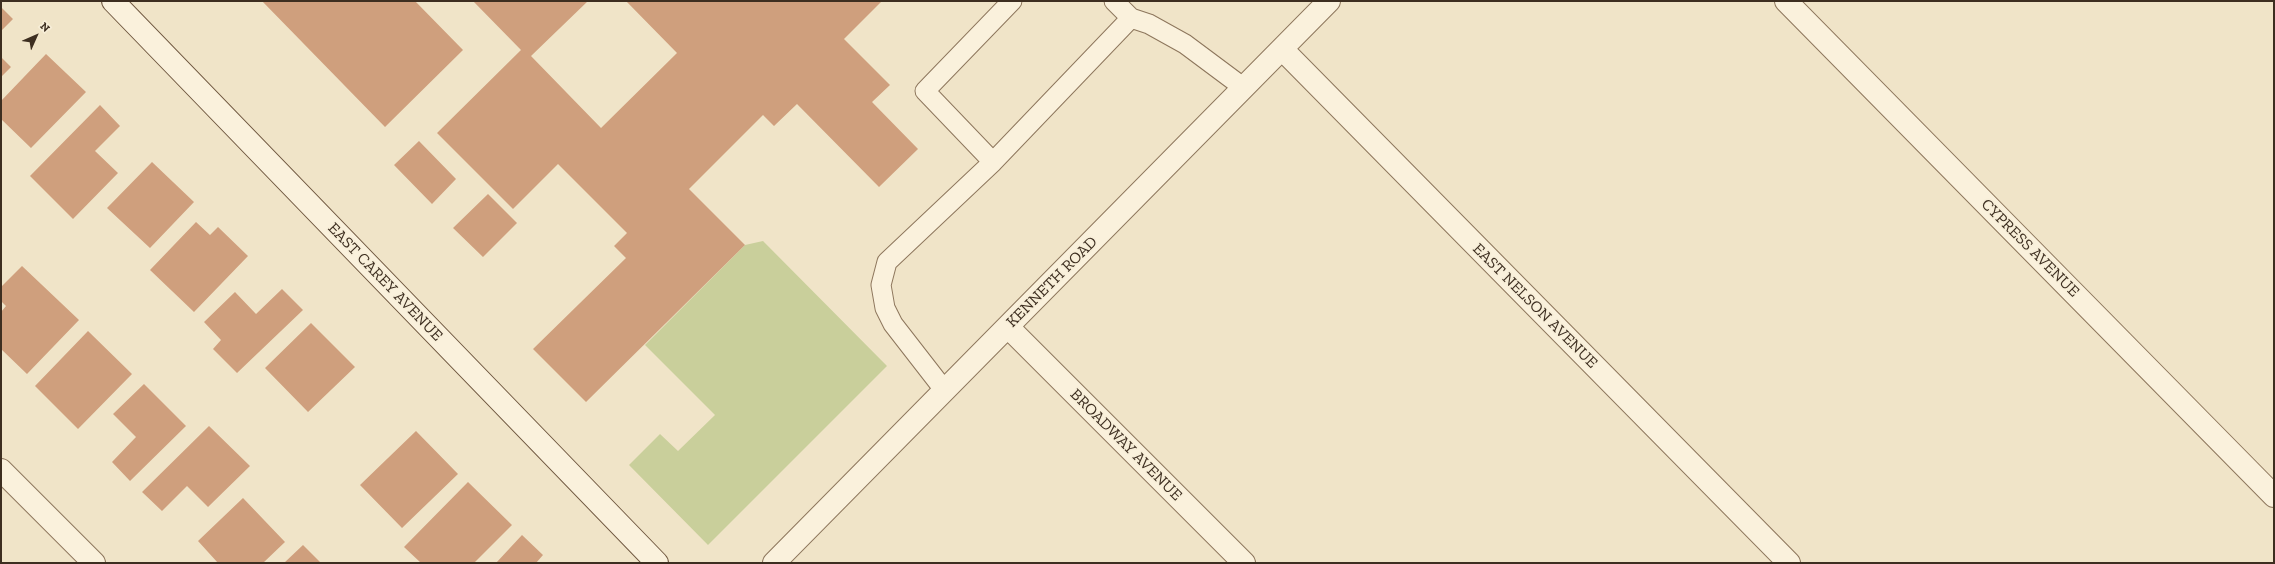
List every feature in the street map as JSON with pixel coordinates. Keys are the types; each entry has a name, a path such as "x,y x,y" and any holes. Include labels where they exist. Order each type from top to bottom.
{"street":[{"name":"EAST CAREY AVENUE","path":"113,1 657,563"},
{"name":"KENNETH ROAD","path":"774,563 1330,1"},
{"name":"CYPRESS AVENUE","path":"1786,1 2274,496"},
{"name":"EAST NELSON AVENUE","path":"1282,49 1789,563"},
{"name":"BROADWAY AVENUE","path":"1008,327 1244,563"},
{"path":"1,470 94,563"}],"lane":[{"path":"993,162 925,91 1012,1"},
{"path":"1114,1 1131,18 1149,24 1179,40 1244,88"},
{"path":"945,390 893,324 882,296 881,277 887,262 993,162 1131,18"}],"green space":[{"path":"763,241 887,366 708,545 629,465 660,434 678,451 715,415 645,345 745,245"}],"building":[{"path":"262,1 415,1 463,50 385,127"},
{"path":"473,1 588,1 531,56 601,128 677,53 626,1 882,1 844,39 890,85 872,102 918,149 879,187 797,104 774,126 763,115 689,189 745,245 586,402 533,349 626,258 614,246 627,233 558,164 513,209 437,133 521,50"},
{"path":"1,7 13,19 1,31"},
{"path":"46,54 86,92 31,148 1,119 1,101"},
{"path":"1,57 11,67 1,77"},
{"path":"100,105 120,126 95,151 118,173 73,219 30,176"},
{"path":"419,141 456,179 432,204 394,165"},
{"path":"152,162 194,202 150,248 107,208"},
{"path":"488,194 517,223 483,257 453,228"},
{"path":"196,222 210,235 218,227 248,256 194,312 150,270"},
{"path":"22,266 79,320 27,374 1,349 1,312 6,306 1,301 1,287"},
{"path":"282,289 303,310 237,373 213,349 221,340 204,322 235,292 256,314"},
{"path":"311,323 355,367 308,412 265,368"},
{"path":"88,331 132,374 78,429 35,386"},
{"path":"144,384 186,426 130,481 112,462 136,437 113,414"},
{"path":"209,426 250,466 208,507 187,486 162,511 142,492"},
{"path":"416,431 458,474 402,528 360,485"},
{"path":"468,482 512,525 474,563 421,563 404,547"},
{"path":"243,498 285,542 263,563 218,563 198,541"},
{"path":"522,535 543,555 536,563 496,563"},
{"path":"303,545 321,563 284,563"}]}
